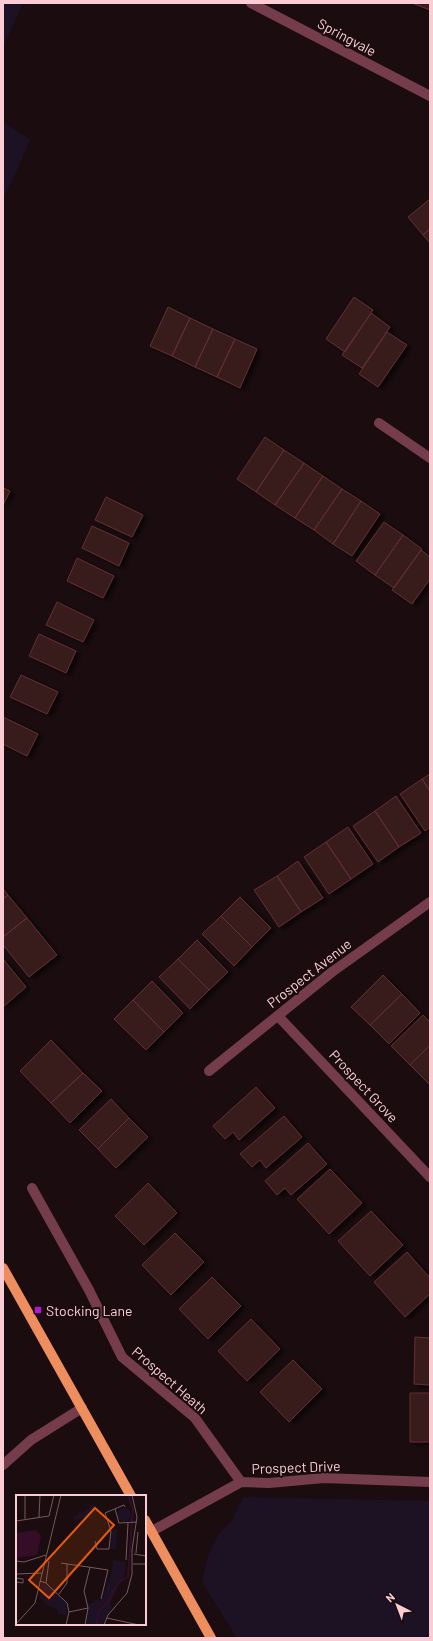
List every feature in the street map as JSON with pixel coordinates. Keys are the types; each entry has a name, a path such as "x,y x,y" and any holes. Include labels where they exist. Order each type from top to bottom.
{"main road":[{"path":"3,1268 82,1408 104,1451 130,1495"},
{"path":"146,1522 211,1638"}],"street":[{"name":"Springvale","path":"251,3 430,96"},
{"path":"379,423 430,458"},
{"name":"Prospect Avenue","path":"209,1072 332,972 430,902"},
{"name":"Prospect Grove","path":"278,1016 430,1177"},
{"name":"Prospect Heath","path":"32,1188 89,1290 122,1357 195,1418 241,1482"},
{"path":"3,1465 31,1440 82,1408"},
{"name":"Prospect Drive","path":"152,1531 241,1482 269,1483 324,1478 430,1482"}],"shaded area":[{"path":"3,3 23,3 3,47"},
{"path":"3,122 30,140 3,199"},
{"path":"244,1497 430,1501 430,1638 237,1638 202,1582 208,1556 219,1534 232,1520"}],"building":[{"path":"412,3 430,3 430,10"},
{"path":"430,199 430,229 423,235 408,217"},
{"path":"430,229 430,243 423,235"},
{"path":"354,297 373,310 345,352 326,339"},
{"path":"168,307 190,318 172,356 150,346"},
{"path":"371,313 390,327 362,368 342,355"},
{"path":"190,318 213,329 195,367 172,356"},
{"path":"213,329 235,339 217,377 195,367"},
{"path":"387,332 407,345 378,387 359,374"},
{"path":"235,339 257,349 240,388 217,377"},
{"path":"265,437 284,450 256,492 237,479"},
{"path":"284,450 304,463 275,505 256,492"},
{"path":"304,463 323,476 295,518 275,505"},
{"path":"323,476 342,489 314,530 295,518"},
{"path":"3,488 10,491 3,505"},
{"path":"342,489 361,501 333,544 314,530"},
{"path":"106,497 143,515 132,537 95,520"},
{"path":"361,501 380,514 352,556 333,544"},
{"path":"384,522 403,535 375,575 356,561"},
{"path":"92,526 129,543 119,566 82,548"},
{"path":"403,535 422,549 394,588 375,575"},
{"path":"421,550 430,557 430,579 412,604 392,590"},
{"path":"77,558 114,576 103,598 67,581"},
{"path":"57,602 94,620 83,642 46,625"},
{"path":"39,634 76,651 66,673 29,656"},
{"path":"21,675 58,692 47,714 10,697"},
{"path":"3,717 38,734 27,756 3,744"},
{"path":"430,774 430,791 422,779"},
{"path":"422,779 430,791 430,827 425,831 400,794"},
{"path":"396,796 421,833 399,847 375,811"},
{"path":"375,811 399,847 378,862 353,826"},
{"path":"348,827 373,864 351,879 326,842"},
{"path":"326,842 351,879 329,894 304,857"},
{"path":"298,861 323,898 301,912 277,876"},
{"path":"277,876 301,912 279,927 254,890"},
{"path":"3,889 8,895 3,899"},
{"path":"8,895 27,918 3,937 3,899"},
{"path":"240,897 271,928 252,947 221,916"},
{"path":"221,916 252,947 234,966 202,934"},
{"path":"27,918 57,955 29,977 3,945 3,937"},
{"path":"197,940 228,972 209,990 178,959"},
{"path":"3,959 26,987 3,1007"},
{"path":"178,959 209,990 190,1009 159,977"},
{"path":"383,975 402,994 370,1025 351,1007"},
{"path":"152,981 183,1013 164,1032 133,1000"},
{"path":"402,994 420,1013 389,1044 370,1025"},
{"path":"133,1000 164,1032 146,1050 114,1019"},
{"path":"423,1015 430,1022 430,1045 410,1065 391,1046"},
{"path":"51,1040 83,1073 51,1103 20,1071"},
{"path":"430,1045 430,1083 429,1084 410,1065"},
{"path":"83,1073 102,1091 70,1123 51,1103"},
{"path":"256,1087 275,1108 239,1140 233,1132 225,1139 213,1126"},
{"path":"111,1099 129,1118 98,1149 79,1130"},
{"path":"284,1116 302,1137 266,1168 260,1160 252,1167 240,1154"},
{"path":"129,1118 148,1137 116,1168 98,1149"},
{"path":"308,1143 327,1164 291,1195 285,1188 277,1195 265,1181"},
{"path":"330,1169 362,1203 329,1234 297,1199"},
{"path":"148,1183 177,1213 144,1245 115,1216"},
{"path":"371,1211 403,1245 370,1276 338,1241"},
{"path":"175,1233 204,1262 171,1295 142,1265"},
{"path":"407,1252 430,1278 430,1294 405,1317 374,1282"},
{"path":"212,1277 241,1306 208,1339 179,1309"},
{"path":"251,1319 280,1349 247,1381 218,1351"},
{"path":"415,1337 430,1338 430,1385 414,1384"},
{"path":"293,1360 322,1389 289,1422 260,1392"},
{"path":"410,1393 430,1393 430,1442 410,1442"}],"place":[{"name":"Stocking Lane","path":"38,1310"}]}
